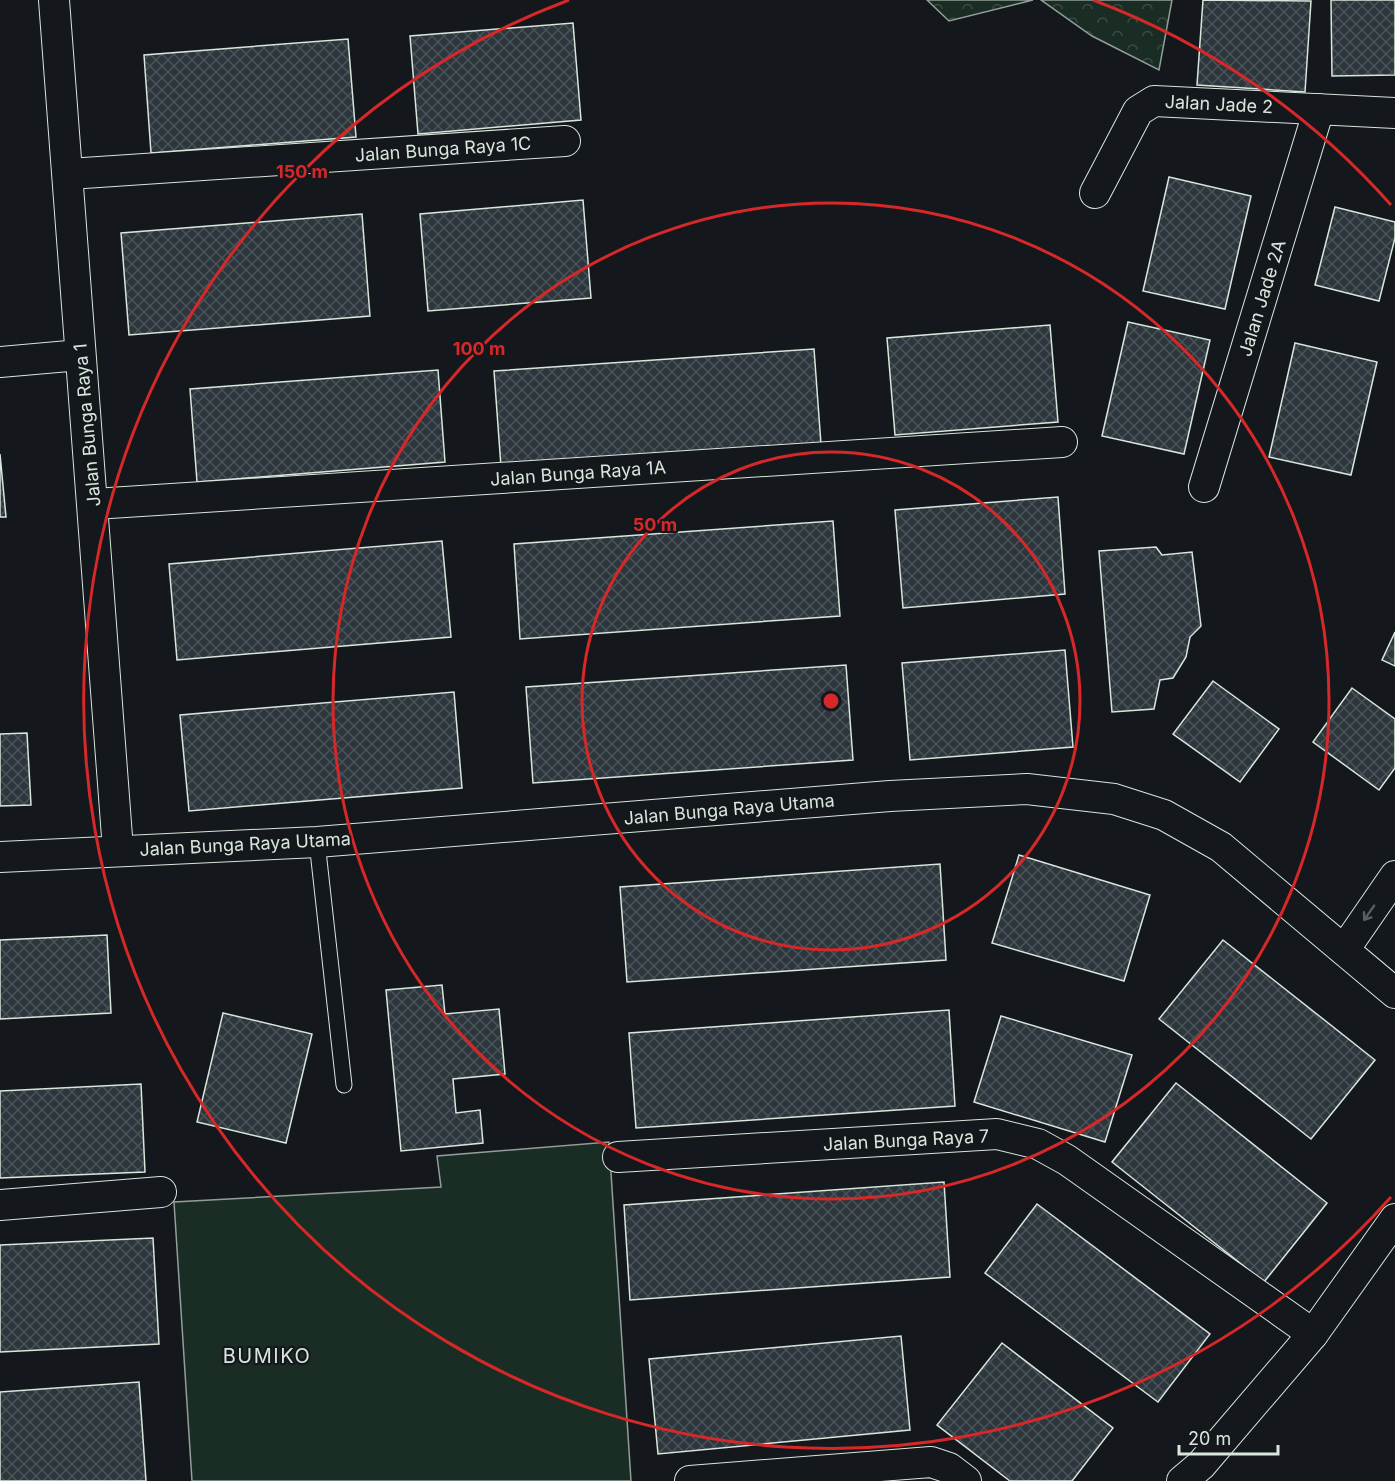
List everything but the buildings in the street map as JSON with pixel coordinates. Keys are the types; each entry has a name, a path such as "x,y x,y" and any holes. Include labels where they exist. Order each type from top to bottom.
{"street":[{"name":"Jalan Bunga Raya 1","path":"54,0 69,174 80,355 94,504 118,850"},
{"name":"Jalan Jade 2","path":"1095,193 1138,111 1145,104 1154,101 1395,112"},
{"name":"Jalan Jade 2A","path":"1204,487 1319,109"},
{"name":"Jalan Bunga Raya 1C","path":"69,174 565,141"},
{"path":"0,362 80,355"},
{"name":"Jalan Bunga Raya 1A","path":"94,504 1062,442"},
{"name":"Jalan Bunga Raya Utama","path":"0,857 317,842 890,796 1027,789 1114,799 1164,815 1221,847 1395,993"},
{"path":"1344,950 1395,876"},
{"name":"Jalan Bunga Raya 7","path":"618,1157 997,1134 1038,1144 1067,1160 1313,1334"},
{"path":"0,1204 161,1192"},
{"path":"1182,1481 1201,1466 1313,1334 1395,1219"},
{"path":"690,1481 760,1478 931,1462 949,1468 966,1481"}],"lane":[{"path":"317,842 344,1085"}],"green space":[{"path":"927,0 1033,0 949,21"},
{"path":"1041,0 1172,0 1159,70 1092,36"},
{"path":"609,1142 631,1481 192,1481 174,1202 441,1187 437,1156"}],"district":[{"name":"BUMIKO","path":"267,1356"}]}
